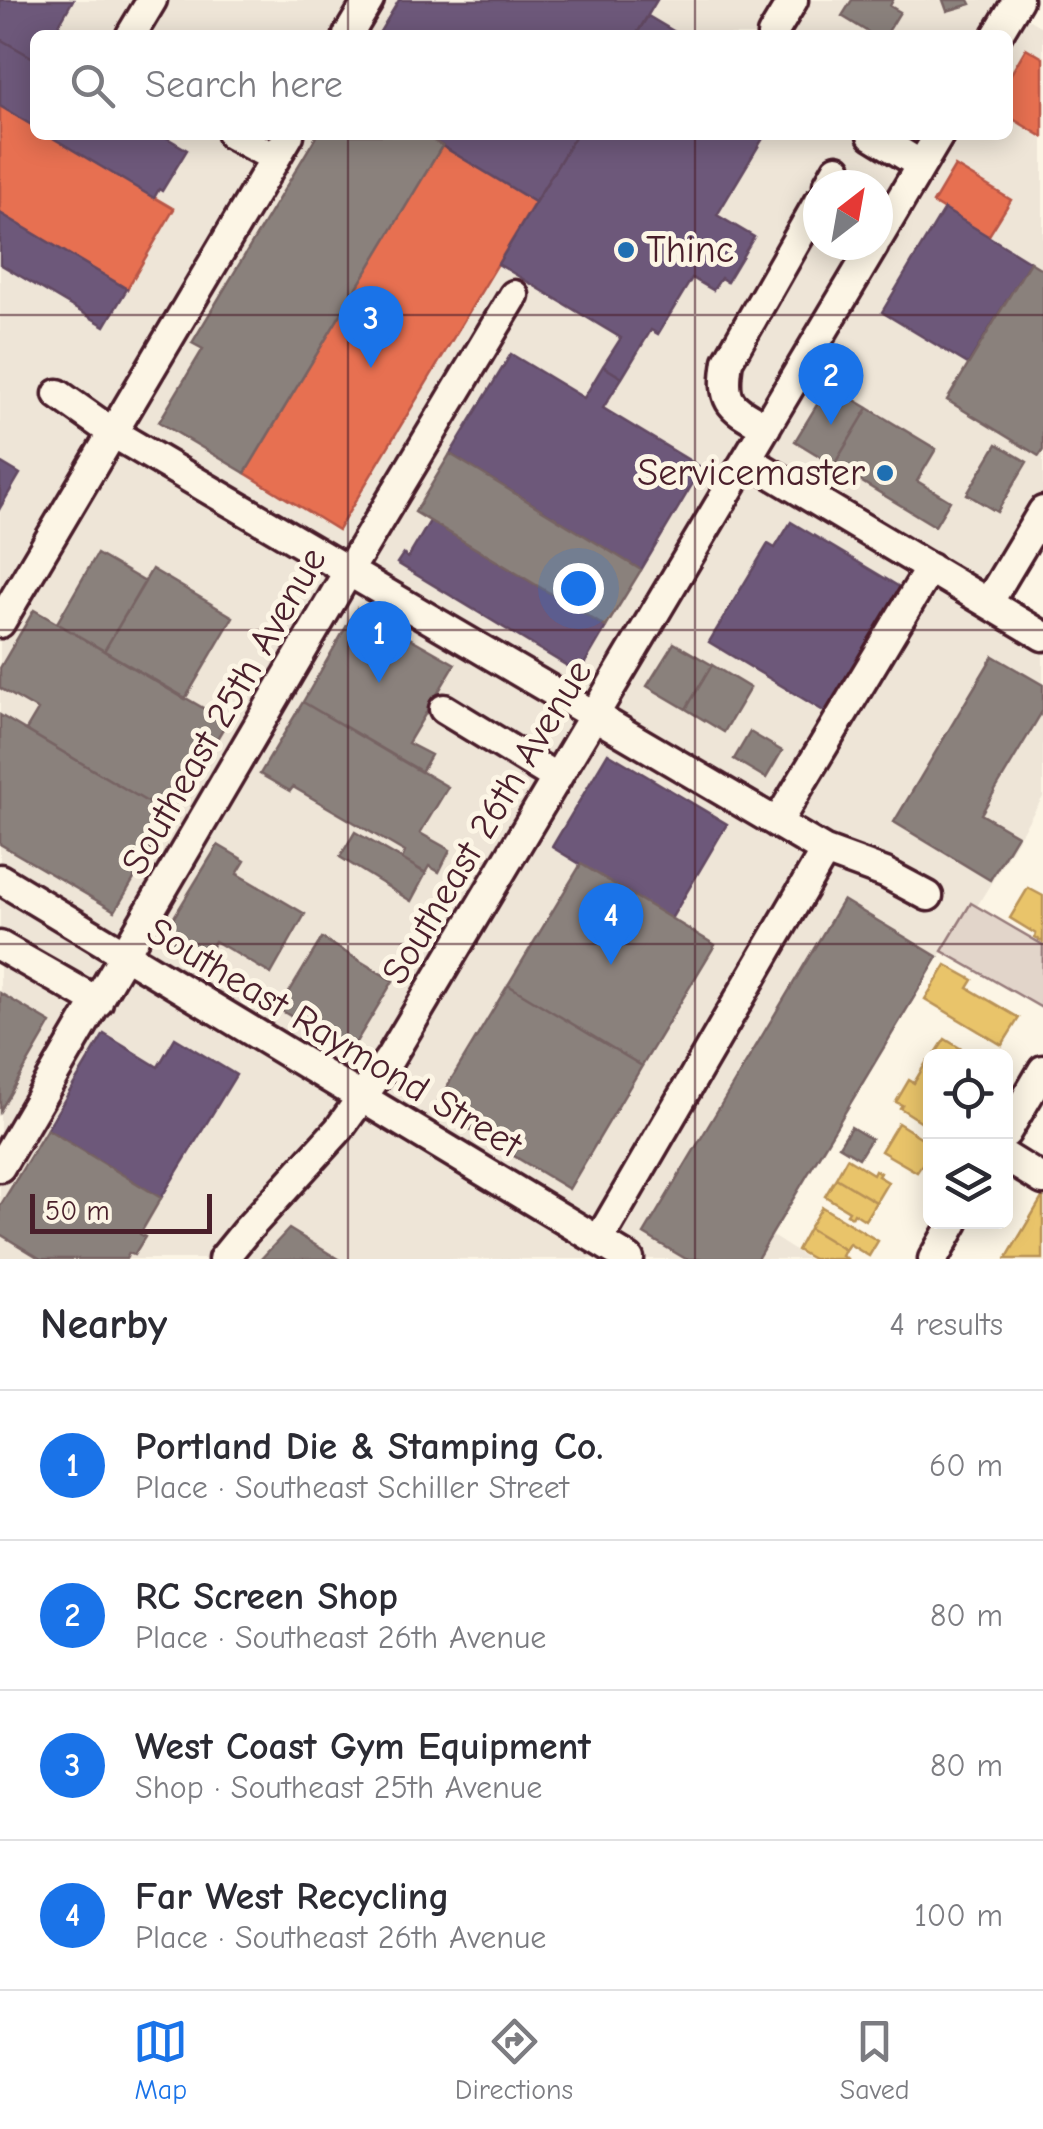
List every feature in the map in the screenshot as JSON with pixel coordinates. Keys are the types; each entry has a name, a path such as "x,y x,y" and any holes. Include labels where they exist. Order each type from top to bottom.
{"street":[{"path":"134,30 152,0"},
{"path":"351,30 368,0"},
{"path":"775,30 792,0"},
{"path":"1000,30 1018,0"},
{"path":"0,623 282,146 255,140"},
{"path":"880,140 921,165"},
{"path":"893,213 936,140"},
{"path":"766,428 733,408 724,386 728,361 803,229"},
{"name":"Southeast 26th Avenue","path":"223,1259 339,1129 398,1045 865,260"},
{"name":"Southeast 25th Avenue","path":"0,1166 514,294"},
{"path":"58,394 112,433 825,851 884,873 928,896"},
{"path":"747,458 1043,636"},
{"path":"988,603 1043,511"},
{"path":"776,822 930,568"},
{"path":"444,709 557,778"},
{"path":"598,1240 825,851"},
{"name":"Southeast Raymond Street","path":"0,879 629,1259"},
{"path":"0,946 98,1002"},
{"path":"1013,1121 1043,1070"},
{"path":"1013,1161 1043,1180"},
{"path":"933,1259 950,1229"}],"shaded area":[{"path":"0,0 996,0 1043,28 1043,518 989,606 1043,639 1043,797 948,954 943,951 772,1236 808,1259 0,1259"},
{"path":"971,903 1043,945 1042,1008 942,951"}],"building: Homes":[{"path":"1028,888 1043,896 1043,942 1010,918"},
{"path":"946,965 973,980 968,988 1019,1018 1002,1045 925,999"},
{"path":"945,1039 961,1049 939,1049"},
{"path":"923,1068 923,1123 896,1102 909,1080 914,1083"},
{"path":"898,1123 923,1139 923,1163 917,1172 881,1151"},
{"path":"847,1158 873,1174 875,1170 888,1182 876,1202 836,1178"},
{"path":"836,1178 876,1202 865,1220 854,1213 852,1217 847,1214 849,1211 825,1196"},
{"path":"1043,1196 1043,1259 1006,1259"},
{"path":"822,1207 878,1241 869,1256 849,1244 845,1250 809,1228"},
{"path":"809,1228 845,1250 842,1256 848,1259 813,1259 797,1250"}],"building: Shops":[{"path":"1026,48 1043,58 1043,137 1013,119 1013,70"},
{"path":"0,106 30,124 30,140 57,140 174,209 127,289 0,213"},
{"path":"442,146 535,202 338,530 245,473"},
{"path":"955,166 1011,200 988,237 933,203"}],"building: Offices":[{"path":"0,0 73,0 56,30 30,30 30,56 0,39"},
{"path":"399,0 657,0 639,30 381,30"},
{"path":"648,16 672,30 639,30"},
{"path":"0,39 30,56 30,124 0,106"},
{"path":"56,140 170,140 187,150 154,198"},
{"path":"432,140 573,140 535,202"},
{"name":"Thinc","path":"573,140 762,140 717,215 754,237 727,282 721,278 713,290 692,278 658,334 651,330 622,378 603,366 621,338 498,264"},
{"path":"944,209 1030,262 968,364 882,312"},
{"path":"0,213 127,289 105,326 0,264"},
{"path":"511,354 584,398 603,366 622,378 603,408 702,468 641,570 450,454"},
{"path":"0,462 20,474 0,508"},
{"path":"430,521 606,627 579,673 397,563 403,554 408,558"},
{"path":"791,522 901,588 827,713 709,642 768,544 775,548"},
{"path":"608,753 727,824 671,919 552,847"},
{"path":"104,1034 158,1067 175,1038 236,1075 161,1198 47,1129"}],"building: Industry":[{"path":"852,0 893,0 890,6 900,12 889,30 865,30 842,16"},
{"path":"943,0 969,0 971,4 947,11"},
{"path":"314,140 432,140 442,146 245,473 159,422 203,349 192,343"},
{"path":"1030,262 1043,270 1043,450 1039,456 947,400"},
{"path":"829,385 868,408 834,465 795,441"},
{"name":"Servicemaster","path":"868,408 936,449 917,481 950,501 935,526 834,465"},
{"path":"997,444 1027,462 997,512 967,494"},
{"path":"450,454 641,570 606,627 415,512"},
{"path":"97,554 145,582 104,651 57,623"},
{"path":"152,569 233,617 185,699 104,651"},
{"path":"357,608 455,664 408,743 431,755 421,772 303,702"},
{"path":"34,610 227,722 171,816 26,730 38,710 0,688 0,668"},
{"path":"674,643 712,665 686,709 647,686"},
{"path":"993,656 1043,685 1043,710 981,814 1017,835 990,880 894,822"},
{"path":"712,665 750,688 724,732 686,709"},
{"path":"303,702 448,787 420,833 450,850 439,872 429,866 425,873 402,859 405,852 293,787 290,791 260,774"},
{"path":"0,715 171,816 115,911 0,844"},
{"path":"750,732 782,751 766,778 734,759"},
{"path":"355,832 426,873 411,901 340,857"},
{"path":"218,845 245,861 237,874 305,914 271,974 215,941 201,966 160,940"},
{"path":"581,864 715,945 642,1066 508,985"},
{"path":"843,900 938,957 757,1259 686,1259 644,1234"},
{"path":"322,938 393,981 350,1052 279,1009"},
{"path":"508,985 642,1066 569,1189 434,1108"},
{"path":"0,993 51,1023 0,1111"},
{"path":"851,1127 871,1139 859,1158 839,1146"},
{"path":"47,1129 161,1198 140,1234 145,1237 134,1255 129,1253 126,1259 41,1259 0,1234 0,1206"},
{"path":"289,1229 338,1259 261,1259"}],"place":[{"name":"Thinc","path":"626,250"},
{"name":"West Coast Gym Equipment","path":"371,368"},
{"name":"RC Screen Shop","path":"831,425"},
{"name":"Servicemaster","path":"885,473"},
{"name":"Portland Die & Stamping Co.","path":"379,683"},
{"name":"Far West Recycling","path":"611,965"}]}
